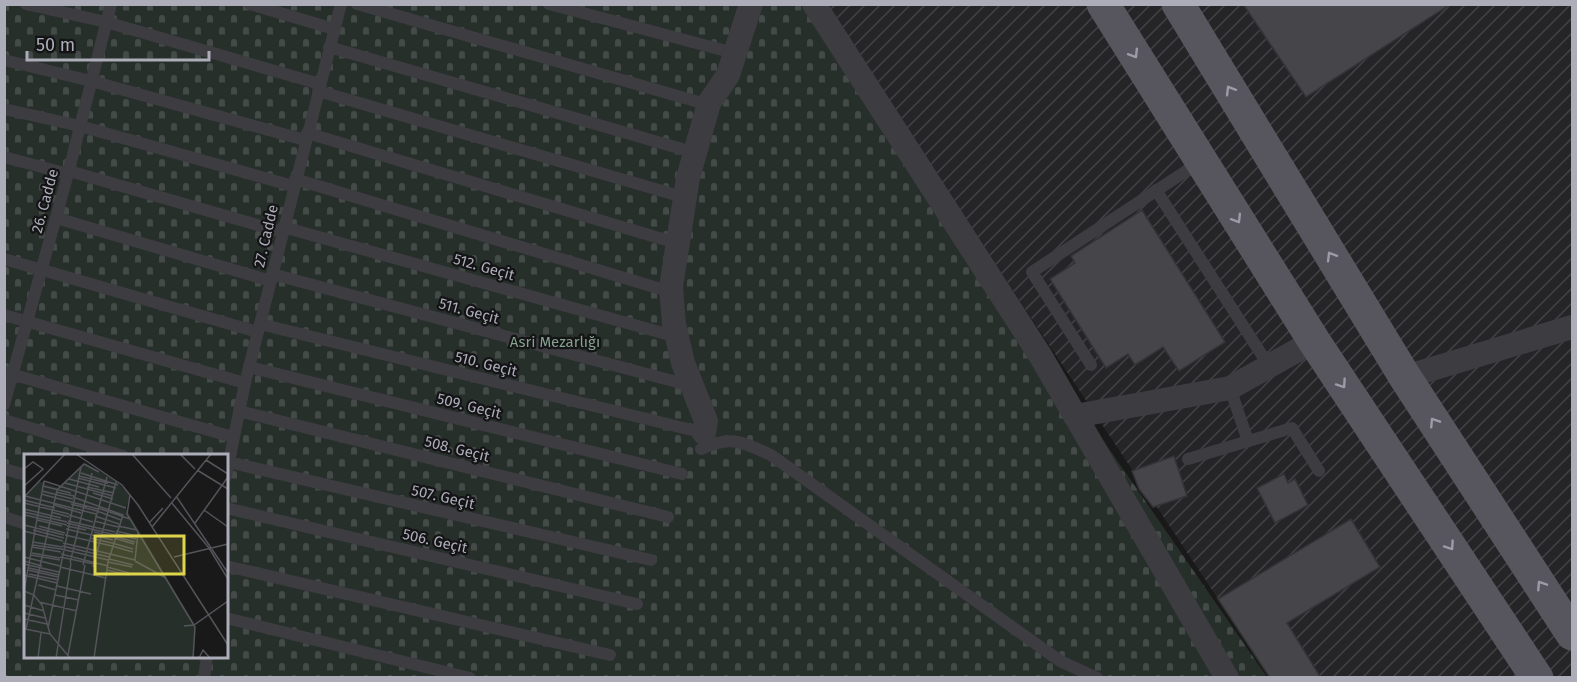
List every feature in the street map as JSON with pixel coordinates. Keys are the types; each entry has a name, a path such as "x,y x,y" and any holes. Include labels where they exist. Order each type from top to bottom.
{"main road":[{"path":"1103,4 1314,341 1537,678"},
{"path":"1178,4 1405,377 1572,634"}],"street":[{"path":"703,441 706,421 692,386 677,337 671,292 676,243 683,197 709,105 728,75 751,4"},
{"path":"814,4 1040,355 1227,678"},
{"path":"1405,377 1572,327"},
{"path":"1075,416 1230,388 1314,341"}],"lane":[{"path":"26,4 106,22 683,197"},
{"name":"26. Cadde","path":"4,405 9,373 27,320 69,172 111,4"},
{"path":"250,4 334,29"},
{"name":"27. Cadde","path":"228,462 294,183 341,4"},
{"path":"357,4 709,105"},
{"path":"549,4 734,53"},
{"path":"329,47 696,153"},
{"path":"4,60 306,137 676,243"},
{"path":"4,109 80,126 294,183 671,292"},
{"name":"512. Geçit","path":"4,157 69,172 677,337"},
{"path":"1091,365 1032,272 1201,161"},
{"path":"1156,190 1269,366"},
{"name":"511. Geçit","path":"56,218 272,277 692,386"},
{"name":"510. Geçit","path":"4,260 259,328 703,441"},
{"path":"4,315 245,383"},
{"name":"509. Geçit","path":"249,367 682,474"},
{"path":"9,373 233,437"},
{"path":"1230,388 1248,441"},
{"name":"508. Geçit","path":"239,411 668,517"},
{"path":"4,420 116,454"},
{"path":"1188,459 1292,428 1319,471"},
{"path":"703,441 736,440 771,455 1060,661 1097,678"},
{"name":"507. Geçit","path":"228,462 651,560"},
{"path":"4,469 24,474"},
{"name":"506. Geçit","path":"228,508 637,604"},
{"path":"4,517 24,523"},
{"path":"228,566 610,655"},
{"path":"228,618 470,678"},
{"path":"204,678 207,658"}],"shaded area":[{"path":"823,5 1572,5 1572,677 1270,677"}],"green space":[{"name":"Asri Mezarlığı","path":"4,5 802,5 1267,677 5,677"}],"building":[{"path":"1243,4 1451,4 1306,97"},
{"path":"1142,210 1225,342 1179,371 1163,347 1135,365 1128,354 1106,368 1050,279 1075,263 1071,256"},
{"path":"1174,456 1187,496 1153,507 1139,489 1132,471"},
{"path":"1284,474 1288,483 1295,479 1308,505 1275,523 1257,488"},
{"path":"1351,519 1380,567 1287,623 1321,678 1270,678 1218,599"}]}
